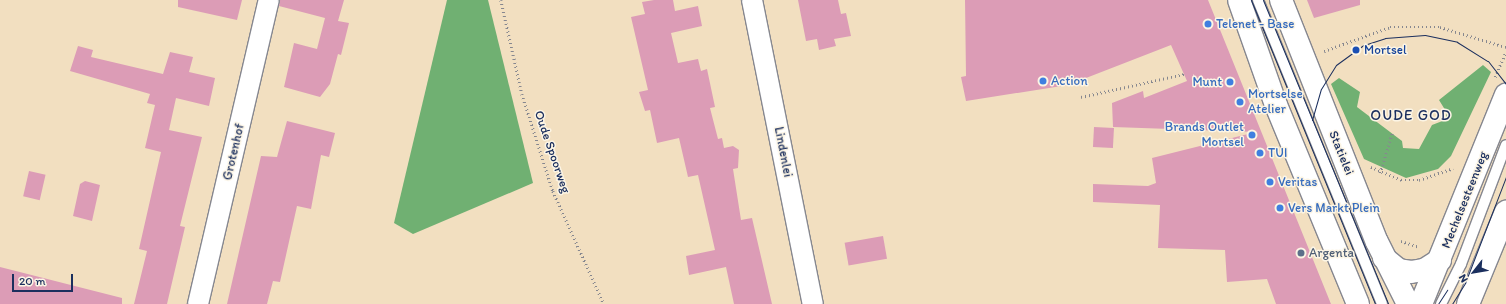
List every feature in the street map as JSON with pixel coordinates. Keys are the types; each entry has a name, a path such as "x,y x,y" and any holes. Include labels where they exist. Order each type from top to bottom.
{"main road":[{"path":"1239,0 1276,105 1358,304"},
{"name":"Statielei","path":"1281,0 1383,257 1408,304"},
{"name":"Mechelsesteenweg","path":"1421,304 1506,95"},
{"path":"1468,304 1506,212"},
{"path":"1383,257 1399,270 1411,272 1424,270 1440,260"}],"street":[{"name":"Grotenhof","path":"198,304 269,0"},
{"name":"Lindenlei","path":"752,0 813,304"}],"lane":[{"path":"1258,0 1382,304"},
{"path":"1441,304 1461,264 1506,146"}],"path":[{"name":"Oude Spoorweg","path":"501,0 522,94 553,191 604,304"},
{"path":"1320,53 1390,27 1440,27 1506,47"},
{"path":"1081,97 1184,74"},
{"path":"1380,173 1392,133"},
{"path":"1366,164 1380,173 1402,180 1419,180 1457,166"},
{"path":"1400,241 1420,248"}],"green space":[{"path":"447,0 488,0 533,183 413,234 394,223"},
{"path":"1483,65 1491,72 1451,156 1438,169 1406,178 1364,159 1331,84 1339,78 1360,92 1357,107 1402,141 1403,148 1419,149 1432,125 1445,120 1447,113 1439,100"}],"building":[{"path":"178,0 242,0 237,20 178,7"},
{"path":"280,0 344,0 338,21 349,23 341,55 338,54 330,84 320,97 284,87 294,43 317,49 325,18 279,6"},
{"path":"654,0 673,0 675,11 698,6 702,26 671,33 678,63 698,59 701,71 707,69 715,107 710,108 718,139 722,138 724,148 733,146 739,150 738,168 733,169 741,220 752,218 772,304 734,304 726,267 689,275 686,256 715,250 698,175 688,177 679,138 657,143 650,110 645,111 639,92 648,90 631,17 645,14 642,2"},
{"path":"798,0 838,0 841,14 846,13 851,36 834,39 836,46 819,50 817,39 806,41"},
{"path":"965,0 1208,0 1331,304 1276,304 1267,279 1227,282 1225,250 1158,248 1160,205 1093,202 1093,184 1148,186 1156,183 1152,158 1256,132 1113,127 1112,103 1143,91 1144,98 1187,81 1171,45 1068,85 966,101 961,77 966,76"},
{"path":"1307,0 1360,0 1360,5 1314,18"},
{"path":"78,46 93,50 91,57 163,74 170,52 193,57 189,72 215,78 209,106 176,98 169,130 202,137 180,226 185,227 167,304 134,304 147,251 139,249 161,152 145,148 155,105 147,103 150,94 70,71"},
{"path":"287,121 335,133 329,157 321,155 311,209 297,206 280,282 273,281 267,304 227,304 261,156 277,157"},
{"path":"1094,127 1114,128 1113,148 1093,147"},
{"path":"29,171 46,175 40,200 23,196"},
{"path":"85,181 100,185 92,221 73,216 80,184"},
{"path":"883,236 887,259 849,265 845,243"},
{"path":"0,267 122,298 122,304 0,304"}],"tram line":[{"path":"1251,0 1375,304"},
{"path":"1263,0 1388,304"},
{"path":"1312,120 1321,89 1336,65 1364,45 1385,38 1425,35 1457,42 1488,61 1506,84"},
{"path":"1452,304 1465,283 1506,177"},
{"path":"1438,304 1447,290"}],"place":[{"name":"Telenet - Base","path":"1208,24"},
{"name":"Mortsel","path":"1356,50"},
{"name":"Action","path":"1043,81"},
{"name":"Munt","path":"1230,82"},
{"name":"Mortselse Atelier","path":"1240,102"},
{"name":"Brands Outlet Mortsel","path":"1252,135"},
{"name":"TUI","path":"1260,153"},
{"name":"Veritas","path":"1270,182"},
{"name":"Vers Markt Plein","path":"1280,208"},
{"name":"Argenta","path":"1301,253"}],"district":[{"name":"OUDE GOD","path":"1411,116"}]}
